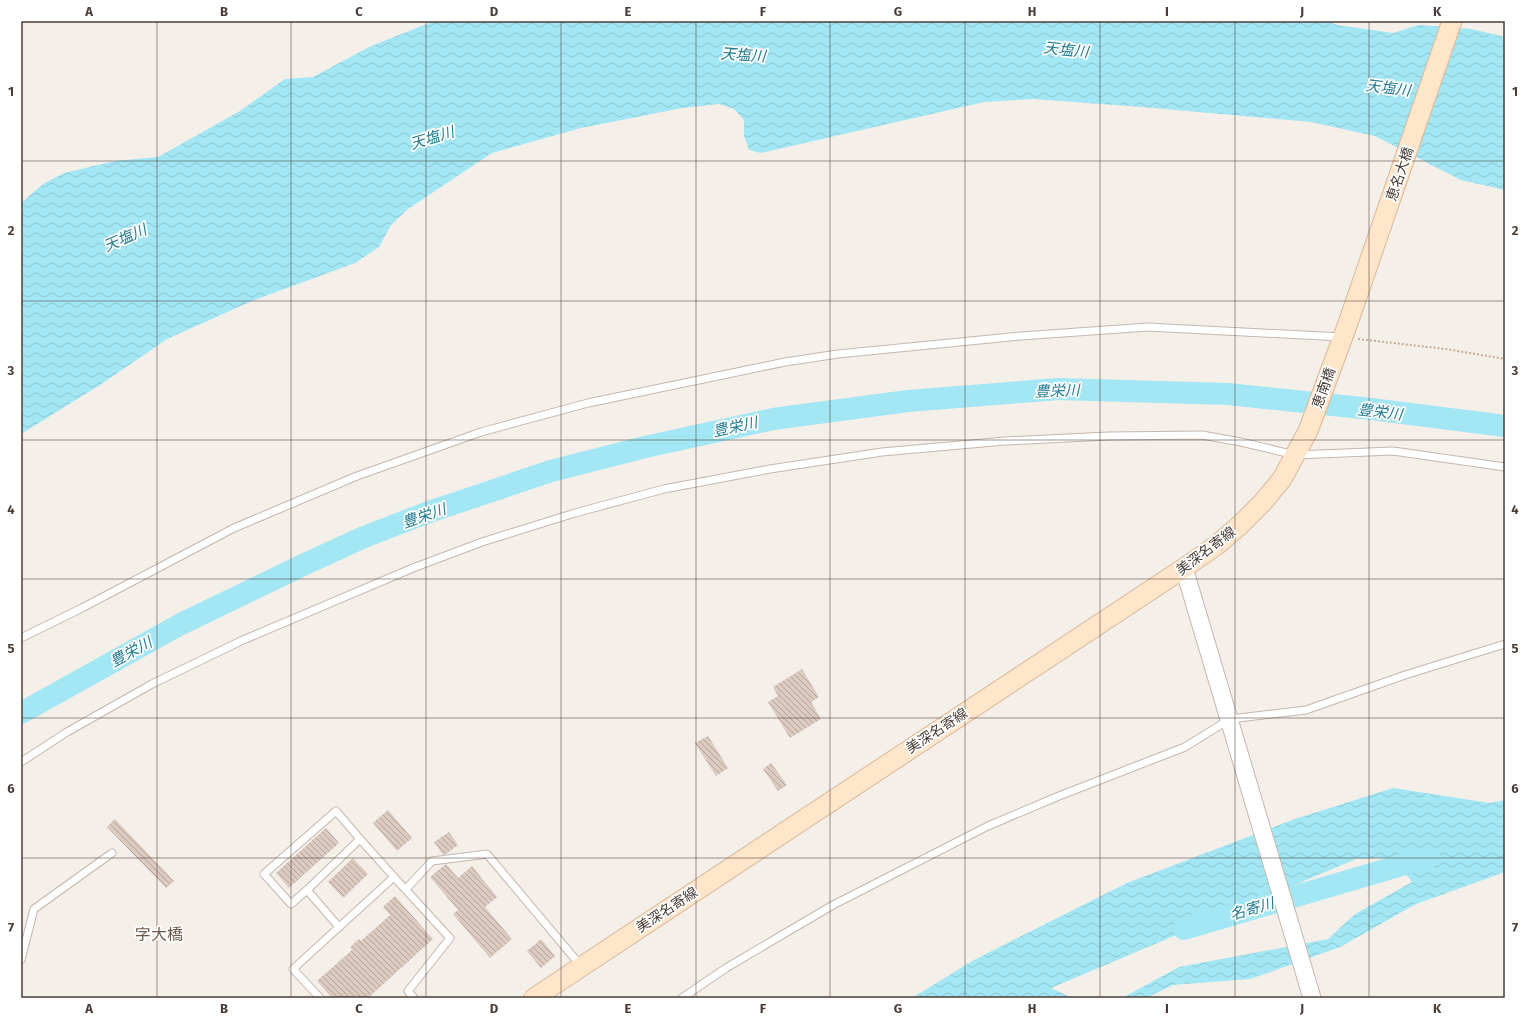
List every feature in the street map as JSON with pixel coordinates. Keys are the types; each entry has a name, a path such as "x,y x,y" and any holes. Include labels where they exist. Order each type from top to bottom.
{"main road":[{"name":"恵名大橋","path":"1343,336 1452,21"},
{"name":"恵南橋","path":"1308,431 1343,336"},
{"name":"美深名寄線","path":"534,998 1217,546 1263,502 1282,479 1308,431"}],"street":[{"path":"1184,568 1312,998"}],"lane":[{"path":"21,638 82,608 234,528 357,476 481,432 588,402 740,371 823,356 1021,336 1148,327 1343,336"},
{"path":"21,762 67,732 152,684 243,640 413,568 482,542 575,513 664,489 770,469 882,452 1005,440 1109,436 1202,435 1241,442 1295,455 1393,451 1505,467"},
{"path":"682,998 726,968 833,905 988,826 1059,796 1185,747 1230,719 1306,710 1405,675 1505,644"},
{"path":"360,839 291,904 264,874 336,811 450,938 408,991 414,998"},
{"path":"21,960 34,908 112,853"},
{"path":"406,889 432,861 487,854 582,966"},
{"path":"320,998 293,969 394,877"},
{"path":"307,890 339,928"}],"path":[{"path":"1343,336 1446,348 1505,358"}],"water":[{"name":"天塩川","path":"434,21 1325,21 1338,25 1393,33 1419,25 1471,29 1505,37 1505,190 1461,180 1375,136 1311,122 1033,99 984,102 761,153 749,150 744,136 744,120 734,109 719,104 682,108 581,128 492,153 408,209 391,225 379,247 355,263 252,301 167,339 100,385 21,434 21,203 43,184 64,173 115,161 158,157 240,111 285,79 313,77 369,47"},
{"path":"1393,788 1490,803 1505,800 1505,872 1416,904 1340,947 1250,979 1173,985 1146,998 912,998 974,960 1127,883 1295,819","holes":["1395,858 1412,882 1355,914 1328,939 1179,967 1124,997 1070,997 1051,988 1356,859"]}],"building":[{"path":"802,669 819,697 811,702 821,719 790,738 768,702 778,696 773,687"},
{"path":"708,736 728,768 716,776 695,743"},
{"path":"771,763 787,785 778,791 763,769"},
{"path":"388,810 412,838 397,851 373,823"},
{"path":"115,819 174,881 166,888 107,827"},
{"path":"326,828 339,843 289,888 276,873"},
{"path":"449,832 458,845 443,855 434,842"},
{"path":"353,858 368,874 343,898 328,882"},
{"path":"446,864 458,878 472,866 497,897 485,907 512,939 490,958 453,914 458,910 430,877"},
{"path":"395,896 433,939 368,998 332,998 317,981 352,950 350,947 359,939 361,941 390,915 383,907"},
{"path":"541,939 555,956 541,968 527,951"}],"waterway":[{"name":"豊栄川","path":"21,713 179,625 364,537 429,512 551,471 645,447 773,419 908,401 1058,389 1228,394 1371,409 1505,426"},
{"name":"名寄川","path":"1184,929 1429,857"}],"district":[{"name":"字大橋","path":"159,934"}]}
